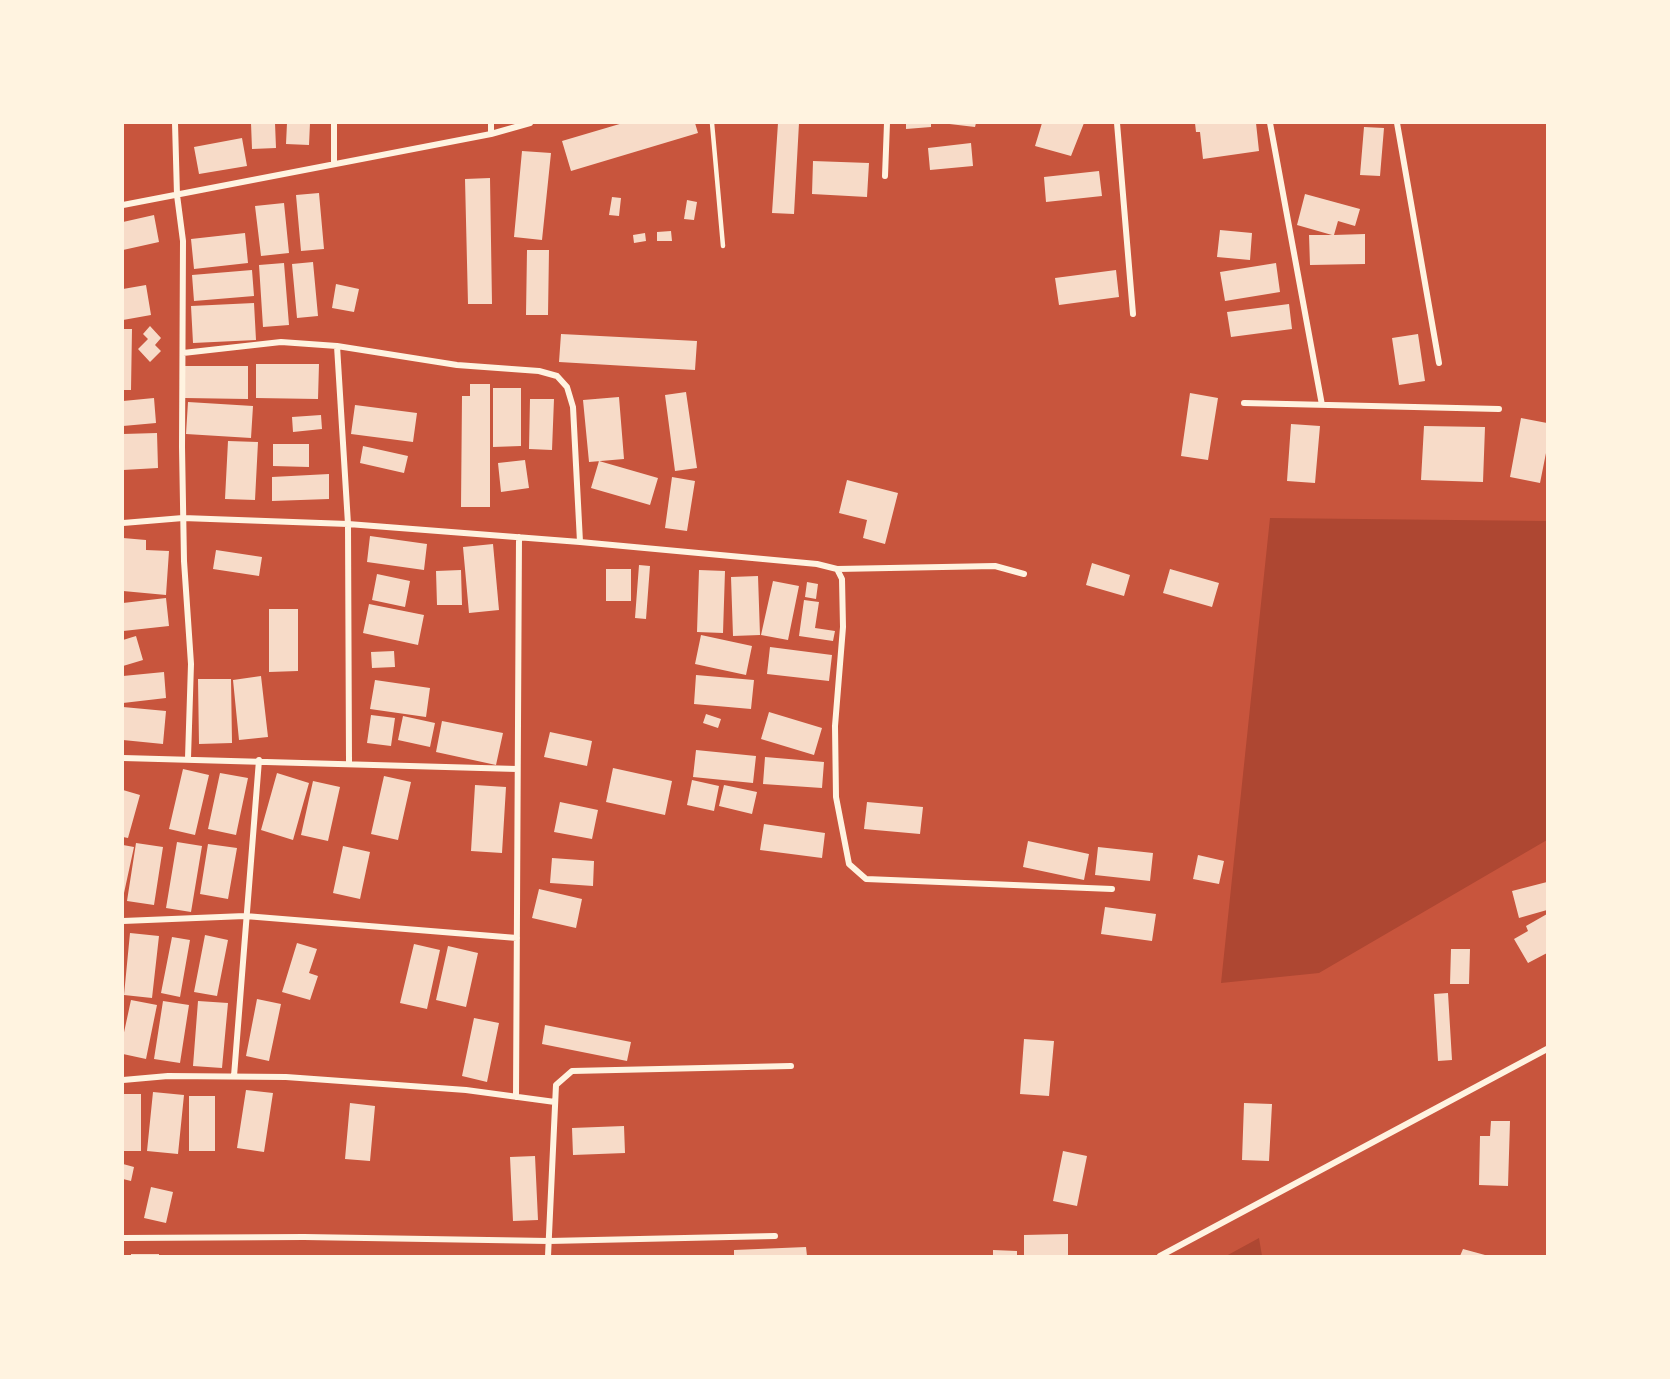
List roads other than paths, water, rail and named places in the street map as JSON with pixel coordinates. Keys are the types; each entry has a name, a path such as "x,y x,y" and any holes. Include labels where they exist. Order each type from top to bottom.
{"street":[{"path":"175,123 177,195 183,240 183,518 191,664 188,758"},
{"path":"334,123 334,163"},
{"path":"491,123 491,134"},
{"path":"123,205 491,134 530,123"},
{"path":"885,176 887,123"},
{"path":"1117,123 1133,314"},
{"path":"1270,123 1322,405"},
{"path":"1397,123 1439,363"},
{"path":"183,353 281,342 337,346 457,365 539,371 557,376 567,387 573,406 580,542"},
{"path":"337,346 348,524 349,763"},
{"path":"1244,403 1499,409"},
{"path":"123,523 183,518 348,524 580,542 837,568 995,566 1024,574"},
{"path":"516,1097 519,537"},
{"path":"837,568 842,579 843,627 835,726 836,797 849,864 866,879 1112,889"},
{"path":"123,758 188,758 517,769"},
{"path":"234,1077 259,760"},
{"path":"123,921 245,916 517,939"},
{"path":"1160,1256 1547,1049"},
{"path":"548,1256 556,1085 572,1071 791,1065"},
{"path":"123,1080 168,1076 381,1083 555,1102"},
{"path":"123,1238 304,1237 549,1241 776,1236"}],"lane":[{"path":"712,123 723,246"}]}
